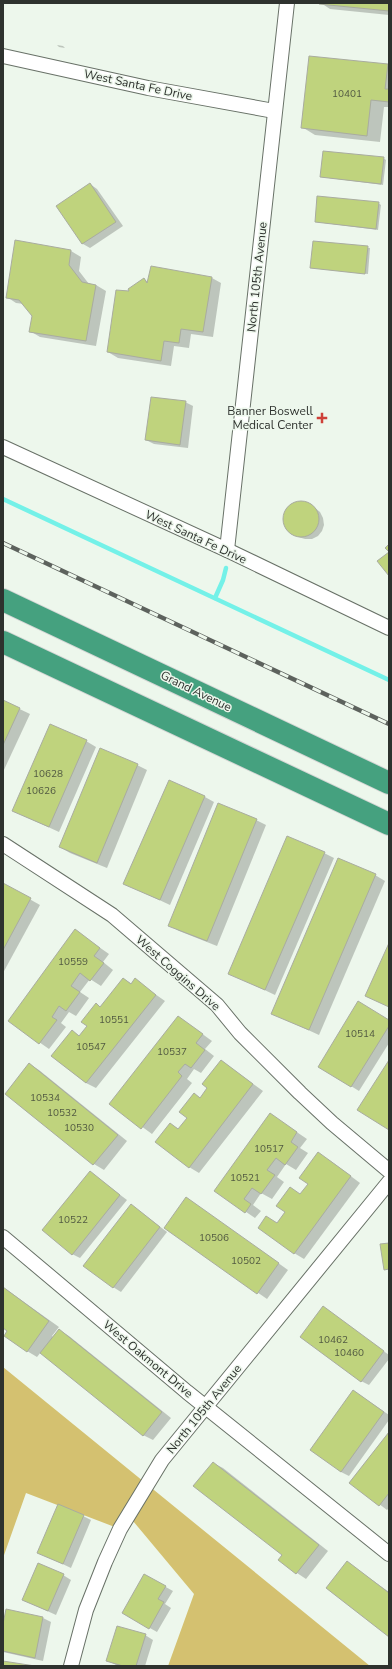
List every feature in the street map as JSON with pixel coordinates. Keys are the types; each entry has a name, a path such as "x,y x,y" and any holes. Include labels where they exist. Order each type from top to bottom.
{"highway":[{"name":"Grand Avenue","path":"3,600 389,782"},
{"path":"3,642 389,824"}],"street":[{"name":"North 105th Avenue","path":"227,550 287,3"},
{"name":"West Santa Fe Drive","path":"3,56 148,88 274,111"},
{"name":"West Santa Fe Drive","path":"3,447 227,550 389,628"},
{"name":"West Coggins Drive","path":"3,844 112,916 217,1005 240,1033 300,1093 332,1123 389,1171"},
{"name":"North 105th Avenue","path":"70,1666 86,1610 120,1529 162,1460 389,1182"},
{"name":"West Oakmont Drive","path":"3,1237 205,1406 389,1554"}],"shaded area":[{"path":"3,1367 370,1666 168,1666 194,1594 128,1515 120,1529 26,1493 3,1558"}],"building":[{"path":"389,3 389,11 319,4"},
{"path":"309,56 388,64 385,89 389,89 389,102 371,100 367,136 301,128"},
{"path":"323,151 384,157 381,184 320,177"},
{"path":"90,183 116,222 82,244 56,206"},
{"path":"317,196 379,202 376,229 315,222"},
{"path":"15,240 71,250 69,265 82,282 96,285 86,341 29,332 32,316 19,300 6,298"},
{"path":"313,241 368,246 365,274 310,268"},
{"path":"151,266 212,277 203,332 181,329 179,343 164,341 161,361 107,352 116,290 129,291 128,289 144,278 147,283"},
{"path":"151,397 186,401 180,445 145,440"},
{"path":"304,501 314,506 318,512 318,526 314,532 308,536 298,537 288,532 284,526 283,516 288,506 294,502"},
{"path":"389,544 389,552 385,548"},
{"path":"389,552 389,576 377,561"},
{"path":"3,700 20,708 3,745"},
{"path":"50,724 87,740 49,827 12,811"},
{"path":"100,748 138,764 97,863 59,847"},
{"path":"169,780 205,796 160,900 123,884"},
{"path":"218,803 257,819 207,941 168,926"},
{"path":"287,836 325,852 265,990 228,974"},
{"path":"338,858 376,874 309,1030 271,1014"},
{"path":"3,883 31,898 3,950"},
{"path":"75,929 100,948 94,956 104,963 90,981 80,973 71,986 80,992 66,1011 59,1006 52,1017 57,1020 39,1044 8,1021"},
{"path":"389,943 389,1007 365,996"},
{"path":"123,978 131,984 135,978 156,995 86,1083 51,1056 72,1030 79,1036 87,1026 81,1022 96,1003 100,1007"},
{"path":"358,1001 389,1020 389,1026 351,1087 318,1067"},
{"path":"178,1016 203,1034 196,1043 205,1050 191,1068 185,1064 178,1072 182,1076 141,1129 109,1104"},
{"path":"221,1060 253,1084 189,1168 155,1142 170,1123 178,1129 187,1118 179,1112 194,1093 200,1098 207,1088 202,1084"},
{"path":"389,1060 389,1130 357,1110"},
{"path":"29,1063 118,1135 93,1165 5,1094"},
{"path":"270,1113 297,1132 291,1142 298,1147 285,1165 276,1158 267,1170 275,1175 261,1194 252,1188 244,1199 251,1204 245,1213 214,1191"},
{"path":"318,1152 351,1176 294,1254 258,1228 266,1216 277,1223 285,1212 276,1206 290,1187 300,1194 308,1184 299,1178"},
{"path":"90,1171 120,1195 72,1255 42,1230"},
{"path":"186,1197 279,1263 257,1294 164,1228"},
{"path":"131,1204 160,1227 113,1288 83,1266"},
{"path":"389,1243 389,1269 384,1270 380,1244"},
{"path":"3,1287 49,1321 27,1352 4,1336 7,1331 3,1328"},
{"path":"323,1306 384,1351 361,1382 300,1337"},
{"path":"59,1329 162,1412 143,1436 40,1353"},
{"path":"353,1390 384,1412 341,1472 310,1450"},
{"path":"389,1432 389,1493 379,1506 349,1483"},
{"path":"213,1462 319,1545 296,1574 278,1560 282,1555 193,1486"},
{"path":"58,1504 84,1515 63,1564 37,1553"},
{"path":"347,1561 389,1593 389,1637 326,1588"},
{"path":"38,1563 64,1574 48,1611 22,1600"},
{"path":"144,1574 166,1586 158,1599 164,1602 149,1629 122,1613"},
{"path":"6,1609 43,1617 35,1658 3,1651 3,1624"},
{"path":"117,1626 146,1634 136,1666 123,1666 106,1661"},
{"path":"3,1661 35,1666 3,1666"}],"waterway":[{"path":"3,499 389,680"},
{"path":"215,598 223,580 226,568"}],"railway":[{"path":"3,543 389,724"}],"place":[{"name":"Banner Boswell Medical Center","path":"322,418"}]}
